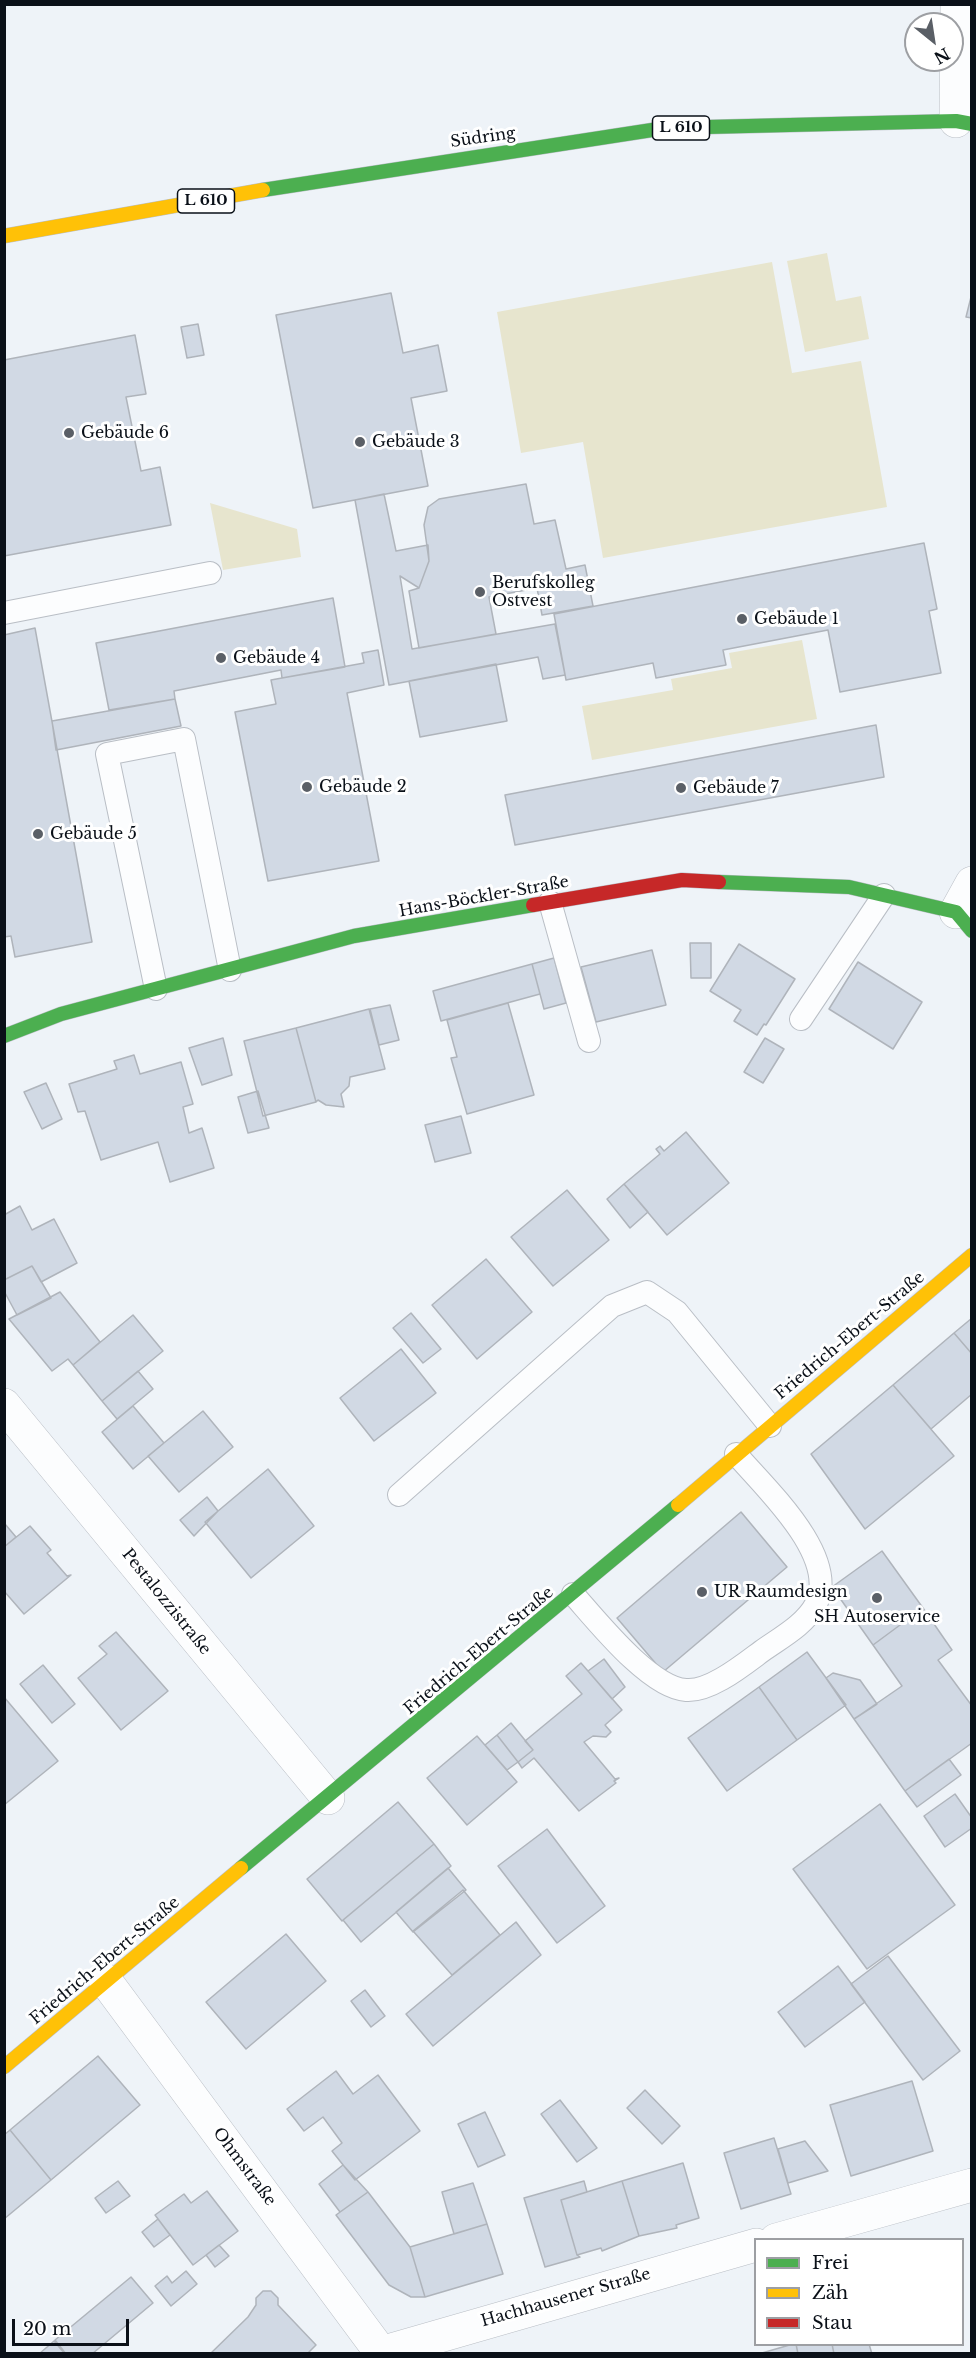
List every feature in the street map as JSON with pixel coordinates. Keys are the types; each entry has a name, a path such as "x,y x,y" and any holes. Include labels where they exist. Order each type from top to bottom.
{"street":[{"path":"957,4 964,123"},
{"name":"Südring","path":"4,236 340,176 665,128 964,123"},
{"name":"Hans-Böckler-Straße","path":"4,1036 61,1014 354,936 682,880 849,887 884,895 964,921"},
{"path":"964,921 972,883"},
{"name":"Friedrich-Ebert-Straße","path":"4,2067 105,1980 573,1594 972,1255"},
{"name":"Pestalozzistraße","path":"4,1405 328,1798"},
{"name":"Ohmstraße","path":"105,1980 379,2352"},
{"path":"783,2238 972,2185"},
{"name":"Hachhausener Straße","path":"379,2352 754,2246"}],"lane":[{"path":"4,613 210,573"},
{"path":"156,989 107,754 184,739 230,970"},
{"path":"801,1019 884,895"},
{"path":"550,902 589,1041"},
{"path":"399,1495 612,1306 646,1292 677,1312 770,1426"},
{"path":"573,1594 652,1677 686,1690 722,1680 798,1626 817,1603 820,1580 816,1557 807,1537 736,1454"}],"shaded area":[{"path":"827,253 836,301 861,296 869,339 805,352 787,261"},
{"path":"772,262 792,373 861,361 887,507 603,558 583,442 521,453 497,312"},
{"path":"210,503 297,529 301,557 223,570"},
{"path":"802,640 817,719 592,760 582,706 673,690 671,679 732,668 729,653"}],"building":[{"name":"Gebäude 3","path":"391,293 403,353 438,345 447,391 411,398 428,486 313,508 276,315"},
{"path":"972,293 972,318 966,317"},
{"path":"198,324 204,355 187,358 181,327"},
{"name":"Gebäude 6","path":"135,335 146,394 126,397 141,471 160,467 171,525 4,556 4,360"},
{"path":"526,484 534,524 555,520 566,569 585,565 593,606 542,615 537,588 489,597 496,634 419,648 409,591 419,588 429,561 424,525 428,507 439,499"},
{"path":"384,494 396,551 428,545 429,561 419,588 400,576 412,649 555,624 565,675 543,679 538,657 389,685 355,500"},
{"name":"Gebäude 1","path":"924,543 937,609 929,611 941,673 840,692 828,630 723,650 726,665 656,678 653,663 566,680 554,614"},
{"name":"Gebäude 4","path":"333,598 345,667 282,678 281,670 174,691 175,699 109,710 96,643"},
{"name":"Gebäude 5","path":"35,628 92,942 15,957 11,936 4,937 4,635"},
{"name":"Gebäude 2","path":"378,650 384,685 347,693 379,861 268,881 235,712 276,704 271,680 364,663 362,653"},
{"path":"496,664 507,721 420,737 409,681"},
{"path":"175,699 181,726 56,750 52,721"},
{"name":"Gebäude 7","path":"876,725 884,777 515,845 505,795"},
{"path":"690,943 711,943 711,978 691,978"},
{"path":"739,944 795,979 766,1025 764,1024 757,1035 734,1021 741,1010 710,991"},
{"path":"652,950 666,1005 596,1022 581,967"},
{"path":"554,958 566,1003 544,1009 532,964"},
{"path":"858,962 922,1002 893,1049 829,1009"},
{"path":"532,964 540,994 441,1021 433,991"},
{"path":"508,1003 534,1095 467,1114 451,1058 457,1057 447,1020"},
{"path":"390,1005 399,1040 379,1045 370,1009"},
{"path":"369,1009 385,1069 350,1077 349,1086 341,1094 344,1107 326,1105 318,1100 316,1102 296,1028"},
{"path":"296,1028 316,1102 263,1116 244,1041"},
{"path":"223,1038 232,1075 202,1085 189,1048"},
{"path":"765,1038 784,1049 763,1083 744,1072"},
{"path":"134,1055 140,1074 181,1062 193,1104 183,1107 189,1133 202,1128 214,1168 170,1182 158,1142 101,1160 85,1111 78,1112 69,1084 117,1069 114,1061"},
{"path":"46,1083 62,1119 42,1129 24,1092"},
{"path":"258,1091 269,1128 248,1133 238,1097"},
{"path":"461,1116 471,1153 435,1162 425,1125"},
{"path":"686,1132 729,1183 667,1235 624,1184 660,1154 656,1149 660,1146 664,1151"},
{"path":"624,1184 648,1212 630,1228 607,1199"},
{"path":"567,1190 609,1240 553,1286 511,1237"},
{"path":"20,1206 32,1230 54,1219 77,1263 41,1282 32,1266 4,1280 4,1215"},
{"path":"486,1259 532,1312 477,1359 432,1305"},
{"path":"32,1266 51,1298 17,1315 4,1291 4,1280"},
{"path":"60,1292 100,1342 73,1365 68,1359 52,1371 9,1319"},
{"path":"411,1313 441,1349 423,1363 393,1328"},
{"path":"133,1315 163,1351 102,1401 73,1365"},
{"path":"972,1318 972,1354 954,1333"},
{"path":"954,1333 972,1354 972,1394 931,1429 893,1385"},
{"path":"401,1349 436,1393 374,1441 340,1398"},
{"path":"138,1371 153,1389 117,1419 102,1401"},
{"path":"893,1385 954,1456 865,1529 811,1454"},
{"path":"133,1406 164,1443 133,1469 102,1432"},
{"path":"203,1411 233,1447 179,1492 148,1456"},
{"path":"268,1469 314,1526 251,1578 205,1522"},
{"path":"207,1497 218,1511 194,1536 180,1520"},
{"name":"UR Raumdesign","path":"741,1512 787,1567 663,1672 617,1618"},
{"path":"4,1525 16,1537 4,1547"},
{"path":"30,1526 51,1550 47,1553 67,1576 71,1575 24,1614 4,1591 4,1547"},
{"name":"SH Autoservice","path":"882,1551 923,1608 873,1645 832,1587"},
{"path":"923,1608 952,1650 938,1660 972,1706 972,1743 905,1791 854,1719 902,1686 873,1645"},
{"path":"116,1632 168,1691 121,1730 78,1678 107,1654 99,1646"},
{"path":"807,1652 846,1705 797,1740 759,1687"},
{"path":"604,1659 625,1687 612,1699 588,1671"},
{"path":"581,1663 622,1710 605,1725 611,1732 606,1737 593,1736 584,1742 615,1779 619,1778 614,1781 616,1783 579,1811 534,1758 522,1768 518,1762 533,1750 525,1741 582,1694 566,1676"},
{"path":"43,1665 75,1704 52,1723 20,1684"},
{"path":"833,1673 860,1680 877,1704 854,1719 826,1678"},
{"path":"759,1687 797,1740 727,1791 688,1738"},
{"path":"4,1697 58,1761 4,1805"},
{"path":"511,1723 533,1750 518,1762 497,1735"},
{"path":"497,1735 518,1762 507,1770 485,1745"},
{"path":"477,1736 517,1782 467,1825 427,1778"},
{"path":"949,1759 961,1775 917,1807 905,1791"},
{"path":"955,1794 972,1818 972,1828 945,1847 924,1816"},
{"path":"398,1802 434,1844 342,1921 307,1879"},
{"path":"880,1804 955,1905 867,1969 793,1869"},
{"path":"547,1829 605,1906 557,1943 498,1866"},
{"path":"434,1844 451,1866 361,1942 343,1920"},
{"path":"448,1868 466,1890 413,1932 396,1912"},
{"path":"463,1890 500,1935 452,1975 413,1931"},
{"path":"516,1922 541,1955 433,2046 406,2014"},
{"path":"286,1934 326,1981 246,2049 206,2002"},
{"path":"888,1956 960,2051 923,2080 851,1984"},
{"path":"838,1966 865,2002 805,2047 778,2012"},
{"path":"365,1990 385,2016 371,2027 351,2001"},
{"path":"98,2056 140,2105 51,2180 10,2130"},
{"path":"336,2071 353,2094 378,2075 420,2131 355,2180 332,2151 342,2143 323,2117 304,2131 287,2109"},
{"path":"912,2081 933,2151 851,2176 830,2105"},
{"path":"645,2090 680,2126 662,2144 627,2108"},
{"path":"560,2100 597,2148 577,2162 541,2114"},
{"path":"485,2112 505,2155 478,2167 458,2124"},
{"path":"10,2130 51,2180 4,2219 4,2135"},
{"path":"774,2138 791,2194 741,2209 724,2153"},
{"path":"805,2141 828,2171 788,2183 778,2149"},
{"path":"683,2163 699,2218 676,2225 677,2228 639,2236 622,2181"},
{"path":"343,2165 368,2192 340,2212 319,2184"},
{"path":"118,2181 130,2196 106,2213 95,2198"},
{"path":"584,2181 587,2192 561,2200 577,2255 580,2257 545,2267 524,2198"},
{"path":"622,2181 639,2236 602,2251 601,2248 577,2255 561,2200"},
{"path":"473,2183 487,2224 454,2234 442,2192"},
{"path":"207,2191 238,2231 193,2265 155,2215 184,2194 191,2203"},
{"path":"368,2192 410,2247 425,2297 411,2297 389,2285 336,2215"},
{"path":"158,2219 170,2235 154,2247 142,2232"},
{"path":"487,2224 503,2274 425,2297 410,2247"},
{"path":"219,2245 229,2256 215,2267 206,2255"},
{"path":"186,2271 197,2284 171,2306 155,2286 167,2276 172,2283"},
{"path":"131,2277 153,2303 92,2354 66,2354 55,2340"},
{"path":"263,2291 271,2291 278,2298 278,2305 316,2345 307,2354 210,2354 248,2317 256,2305 256,2298"},
{"path":"54,2341 65,2354 39,2354"},
{"path":"786,2346 796,2346 798,2354 762,2353"},
{"path":"796,2346 832,2346 834,2354 798,2354"},
{"path":"832,2346 870,2346 872,2354 834,2354"}],"traffic: fast":[{"path":"263,190 665,128 956,121 972,124"},
{"path":"719,882 849,887 956,912 972,931"},
{"path":"4,1036 61,1014 354,936 533,905"},
{"path":"241,1868 678,1505"}],"traffic: slow":[{"path":"4,236 263,190"},
{"path":"678,1505 972,1255"},
{"path":"4,2067 241,1868"}],"traffic: jam":[{"path":"533,905 682,880 719,882"}],"place":[{"name":"Gebäude 6","path":"69,433"},
{"name":"Gebäude 3","path":"360,442"},
{"name":"Berufskolleg Ostvest","path":"480,592"},
{"name":"Gebäude 1","path":"742,619"},
{"name":"Gebäude 4","path":"221,658"},
{"name":"Gebäude 2","path":"307,787"},
{"name":"Gebäude 7","path":"681,788"},
{"name":"Gebäude 5","path":"38,834"},
{"name":"UR Raumdesign","path":"702,1592"},
{"name":"SH Autoservice","path":"877,1598"}]}
